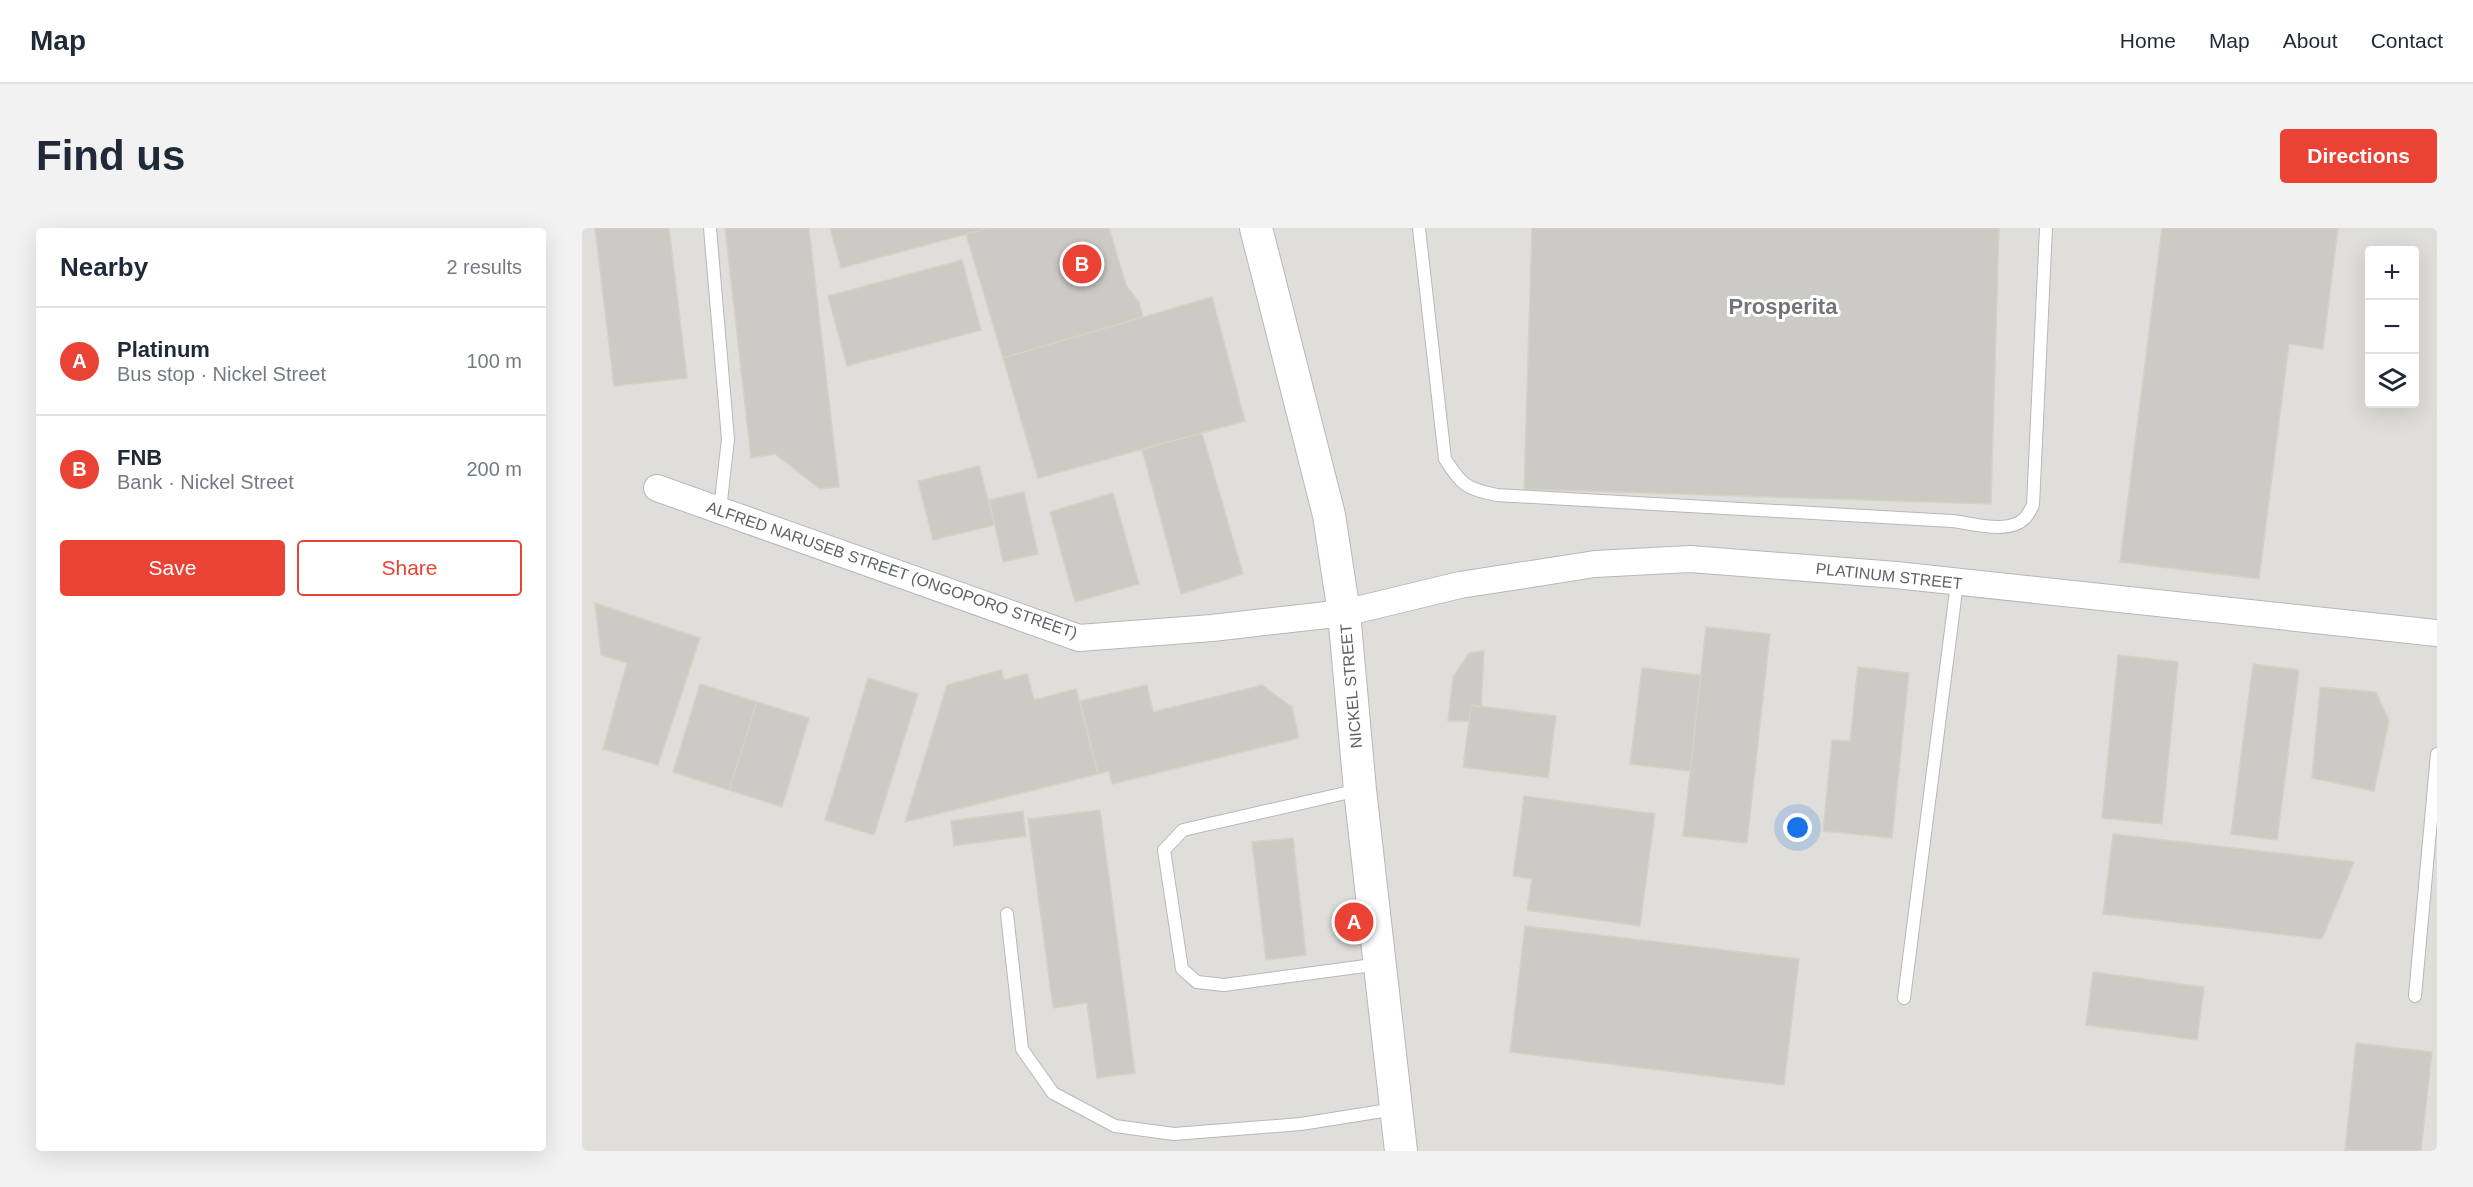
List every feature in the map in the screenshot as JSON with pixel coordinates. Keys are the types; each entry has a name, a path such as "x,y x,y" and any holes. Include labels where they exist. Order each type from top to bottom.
{"street":[{"name":"NICKEL STREET","path":"1256,228 1329,515 1344,613 1360,790 1401,1151"},
{"name":"ALFRED NARUSEB STREET (ONGOPORO STREET)","path":"657,488 1079,638 1212,628 1344,613"},
{"name":"PLATINUM STREET","path":"1344,613 1460,585 1595,564 1690,559 1896,575 2437,633"}],"lane":[{"path":"710,228 728,439 720,510"},
{"path":"1419,228 1445,459 1460,481 1477,491 1497,495 1952,521 1996,526 2011,525 2025,519 2033,505 2046,228"},
{"path":"1904,998 1957,583"},
{"path":"2415,996 2437,754"},
{"path":"1360,790 1183,830 1164,850 1182,969 1197,982 1224,985 1381,964"},
{"path":"1007,914 1022,1049 1053,1093 1115,1126 1174,1134 1301,1124 1396,1108"}],"shaded area":[{"path":"582,228 2437,228 2437,1151 582,1151"}],"building":[{"path":"595,228 669,228 687,378 614,386"},
{"path":"725,228 809,228 839,487 820,489 775,454 751,458"},
{"path":"830,228 989,228 841,268"},
{"path":"989,228 1109,228 1126,285 1139,302 1143,317 1003,358 966,234"},
{"path":"1532,228 1999,228 1991,504 1524,489"},
{"path":"2162,228 2338,228 2323,349 2289,344 2259,579 2120,562"},
{"path":"962,260 981,330 847,366 828,296"},
{"path":"1212,297 1245,421 1038,478 1003,358"},
{"path":"1202,433 1243,574 1181,594 1142,449"},
{"path":"979,466 995,525 933,540 918,481"},
{"path":"1024,492 1038,554 1003,562 989,500"},
{"path":"1113,493 1139,584 1075,602 1050,512"},
{"path":"595,603 700,638 658,765 603,749 627,663 601,655"},
{"path":"1706,627 1770,634 1747,843 1683,836"},
{"path":"1484,651 1481,707 1471,705 1469,721 1448,721 1453,677 1469,653"},
{"path":"2118,655 2178,662 2162,824 2102,818"},
{"path":"2253,664 2299,670 2277,840 2231,834"},
{"path":"1858,667 1909,673 1892,838 1823,831 1832,740 1850,741"},
{"path":"1642,668 1701,675 1690,771 1630,764"},
{"path":"1001,670 1004,680 1027,674 1034,700 1076,689 1098,774 905,822 947,685"},
{"path":"868,678 918,694 874,835 825,820"},
{"path":"700,684 757,702 729,790 673,772"},
{"path":"1147,685 1153,712 1262,685 1292,707 1299,738 1112,784 1109,771 1098,774 1080,701"},
{"path":"2320,687 2376,692 2389,721 2374,791 2312,778"},
{"path":"757,702 809,718 782,807 729,790"},
{"path":"1471,705 1556,716 1548,778 1463,767"},
{"path":"1524,796 1655,814 1640,926 1527,910 1532,879 1513,876"},
{"path":"1100,810 1135,1073 1097,1078 1087,1003 1053,1008 1028,819"},
{"path":"1023,811 1026,836 954,846 951,821"},
{"path":"2113,834 2354,862 2322,939 2103,914"},
{"path":"1293,838 1306,955 1266,960 1252,842"},
{"path":"1525,926 1799,959 1784,1085 1510,1052"},
{"path":"2093,972 2204,987 2197,1040 2086,1025"},
{"path":"2356,1043 2432,1052 2421,1151 2345,1151"}],"place":[{"name":"FNB","path":"1082,264"},
{"name":"Platinum","path":"1354,922"}],"district":[{"name":"Prosperita","path":"1783,306"}]}
